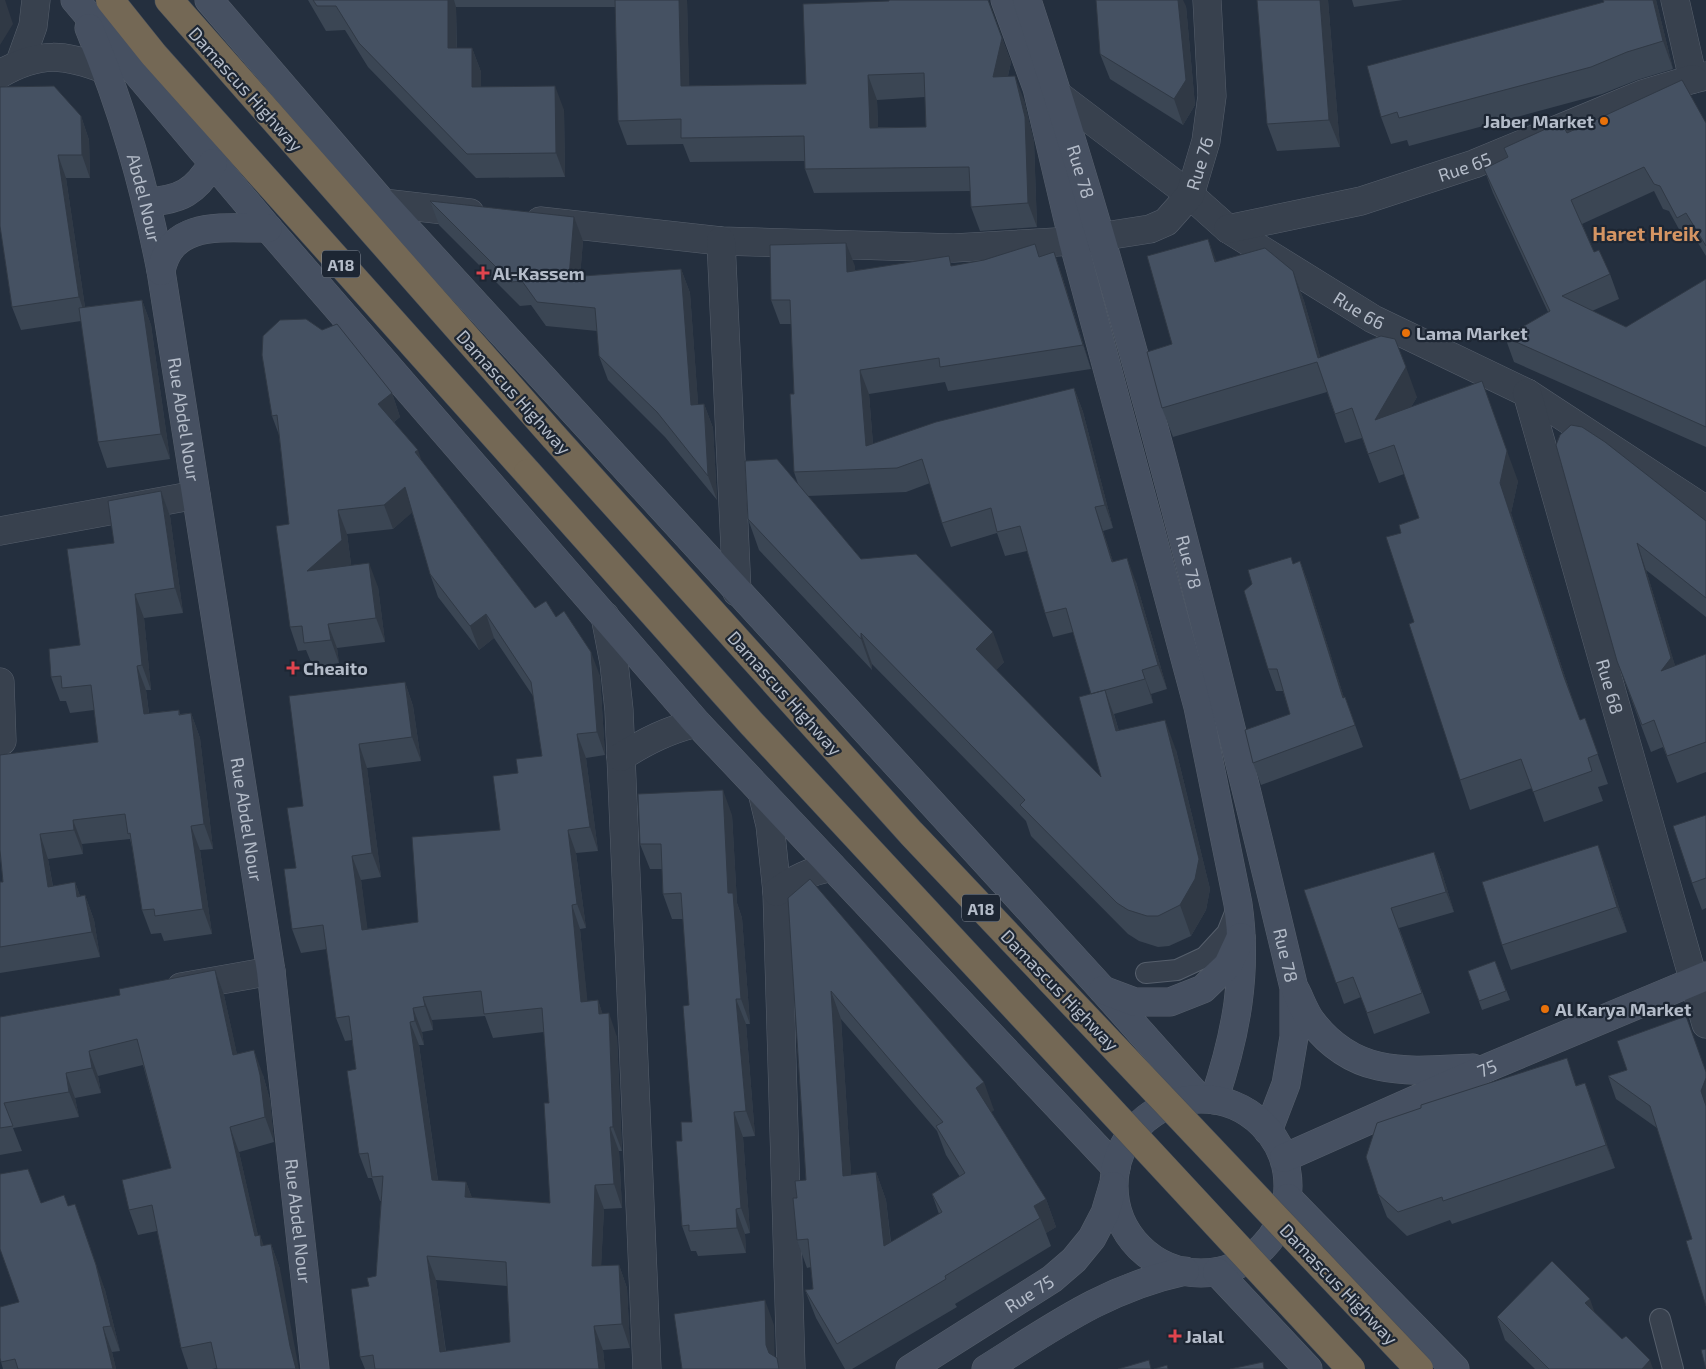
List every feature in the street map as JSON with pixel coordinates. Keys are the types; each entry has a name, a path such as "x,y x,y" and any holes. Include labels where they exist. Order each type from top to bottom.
{"highway":[{"name":"A18","path":"110,0 154,55 752,724 1351,1369"},
{"name":"Damascus Highway","path":"169,0 554,437 910,833 1419,1369"}],"street":[{"path":"10,68 33,26 36,0"},
{"path":"209,0 383,203 1102,989 1207,1099"},
{"path":"1005,0 1037,88 1074,240 1198,707 1238,904 1242,934 1242,976 1237,1018 1228,1059 1207,1099"},
{"name":"Rue 78","path":"1027,0 1058,95 1100,237 1172,499 1225,699 1294,988 1294,1037 1286,1084 1268,1130"},
{"name":"Rue 76","path":"383,203 721,241 954,248 1074,240 1150,229 1166,222 1190,195 1206,141 1212,96 1207,0"},
{"path":"1675,0 1699,78"},
{"path":"77,3 268,228 697,722 832,866 1115,1177"},
{"name":"Abdel Nour","path":"77,3 106,70 129,136 147,202 161,271"},
{"path":"10,68 49,57 79,59 106,70"},
{"name":"Rue 65","path":"1228,229 1371,198 1474,164 1643,94 1699,78"},
{"name":"Rue 66","path":"1058,95 1190,195 1228,229 1373,319 1528,393 1706,510"},
{"path":"147,202 168,201 187,193 202,180 213,163"},
{"name":"Abdel Nour","path":"161,271 167,252 183,238 194,233 216,227 268,228"},
{"path":"721,241 737,592"},
{"name":"Rue Abdel Nour","path":"161,271 271,971 315,1369"},
{"name":"Rue 68","path":"1528,393 1700,978 1706,1024"},
{"path":"0,531 196,495"},
{"path":"1145,507 1172,499"},
{"path":"605,616 615,672 621,757 647,1369"},
{"path":"0,682 2,741"},
{"path":"1198,707 1225,699"},
{"path":"621,757 644,742 669,730 697,722"},
{"path":"762,792 771,833 776,892 791,1369"},
{"path":"776,892 794,879 832,866"},
{"path":"1102,989 1135,1002 1170,1002 1178,999 1202,989 1228,965 1242,934"},
{"path":"155,992 271,971"},
{"name":"75","path":"1284,1158 1490,1067 1700,978"},
{"path":"1294,988 1311,1021 1336,1048 1369,1065 1405,1072 1490,1067"},
{"path":"986,1369 1075,1313 1128,1287 1185,1271 1217,1272 1235,1267 1251,1258 1264,1246 1275,1232 1283,1216 1288,1198 1284,1158 1268,1130 1257,1119 1244,1110 1207,1099 1182,1100 1152,1114 1129,1138 1115,1177 1121,1219 1140,1248 1153,1258 1185,1271"},
{"name":"Rue 75","path":"910,1369 1052,1279 1074,1260 1092,1238 1105,1213 1115,1177"},
{"path":"1288,1198 1455,1369"},
{"path":"1217,1272 1308,1369"},
{"path":"1052,1279 1067,1284 1075,1298 1075,1313"}],"lane":[{"path":"1146,973 1177,970 1205,957 1227,933 1238,904"},
{"path":"1660,1319 1673,1369"}],"building":[{"path":"313,0 448,0 448,48 472,48 472,87 555,86 556,153 467,154 359,43 336,6 317,6"},
{"path":"615,0 679,0 681,86 806,84 803,4 889,0 988,0 1002,38 993,77 1015,76 1025,117 1028,203 971,207 969,167 805,169 804,136 681,138 681,119 618,121","holes":["924,73 926,127 870,128 868,75"]},
{"path":"1096,0 1178,0 1186,80 1174,99 1100,54"},
{"path":"1257,0 1320,0 1329,120 1267,124"},
{"path":"1603,0 1653,0 1663,41 1627,52 1591,67 1399,118 1397,112 1381,117 1367,66 1604,2"},
{"path":"1682,80 1706,123 1706,246 1686,213 1677,218 1660,186 1654,184 1644,167 1571,200 1594,252 1599,250 1610,274 1562,296 1626,327 1706,279 1706,427 1505,337 1550,311 1484,169 1508,157 1504,148 1561,122 1567,133"},
{"path":"54,86 81,116 82,155 58,155 79,297 12,307 0,226 0,87"},
{"path":"430,201 574,217 569,277 681,269 691,405 704,404 708,476 657,412 599,356 595,308 537,302 522,281 511,282"},
{"path":"1208,239 1215,262 1265,248 1293,271 1318,358 1381,336 1395,339 1406,367 1375,420 1482,381 1507,451 1500,483 1564,677 1580,720 1585,718 1598,754 1588,758 1592,771 1533,792 1521,759 1460,780 1409,624 1414,622 1386,537 1401,533 1399,525 1419,518 1394,445 1368,454 1352,408 1335,414 1317,362 1162,408 1147,352 1172,344 1147,256"},
{"path":"846,243 847,272 949,256 951,266 984,260 1035,244 1039,257 1054,252 1083,345 940,367 939,358 860,370 866,446 936,422 1074,388 1105,505 1095,507 1112,562 1127,558 1158,665 1142,670 1145,679 1091,694 1066,608 1045,613 1020,526 997,532 991,508 942,523 922,459 897,468 794,472 790,394 794,394 790,300 771,300 770,245"},
{"path":"142,300 161,434 98,442 79,308"},
{"path":"306,319 322,330 337,324 392,393 378,404 418,450 415,452 535,608 546,601 556,617 564,611 591,652 597,732 577,734 590,827 568,830 577,904 572,905 581,1002 598,1000 599,1014 609,1013 613,1127 610,1127 614,1184 595,1185 592,1266 619,1265 622,1324 594,1326 599,1369 375,1369 373,1355 360,1357 351,1289 369,1286 367,1278 376,1276 383,1176 372,1177 368,1153 359,1154 347,1071 356,1069 349,1016 336,1018 323,925 292,929 284,869 296,868 287,808 303,806 289,696 405,682 412,737 359,744 372,853 352,856 362,930 418,922 412,837 500,830 493,776 518,773 516,759 542,756 531,682 486,614 470,626 430,574 405,487 384,505 338,510 342,540 307,571 369,563 376,618 328,624 331,640 304,643 302,626 290,627 276,526 289,524 277,415 272,416 262,355 263,336 280,320","holes":["481,991 484,1014 542,1008 549,1103 544,1103 550,1203 465,1197 466,1182 432,1180 410,1022 415,1021 413,1008 425,1006 423,997","427,1256 506,1262 510,1342 440,1352"]},
{"path":"1571,425 1582,427 1605,442 1706,521 1706,598 1637,543 1671,658 1661,671 1706,654 1706,742 1667,756 1654,720 1642,725 1617,661 1556,445 1560,435"},
{"path":"777,459 861,559 916,554 993,632 976,649 1101,777 1079,697 1105,690 1116,731 1165,720 1199,859 1195,879 1180,905 1158,916 1147,916 1128,910 1117,903 1020,805 1025,800 861,633 861,639 748,519 745,461"},
{"path":"161,491 175,588 135,594 142,665 137,666 144,714 179,710 179,715 191,713 204,824 191,826 203,909 155,916 154,909 142,910 130,833 128,834 125,814 73,820 74,830 40,834 48,887 75,882 77,897 85,895 92,932 0,947 0,882 3,882 0,850 0,755 98,742 91,685 62,688 61,676 51,677 49,649 80,645 67,549 114,543 108,501"},
{"path":"1291,557 1293,564 1300,561 1343,698 1345,697 1355,725 1253,763 1245,730 1290,714 1277,669 1268,669 1244,591 1252,584 1248,570"},
{"path":"723,790 728,893 733,893 741,999 736,999 746,1111 734,1112 741,1208 736,1209 737,1228 689,1231 689,1225 682,1226 676,1141 682,1141 681,1122 692,1122 683,1006 689,1005 681,893 663,894 661,844 640,844 638,794"},
{"path":"1706,815 1706,878 1692,883 1673,826"},
{"path":"1598,845 1617,907 1502,945 1482,882"},
{"path":"1434,852 1446,892 1391,908 1422,993 1367,1013 1353,977 1336,983 1304,890"},
{"path":"810,879 984,1082 976,1088 1046,1199 1034,1206 1040,1218 945,1276 946,1279 837,1344 805,1290 813,1289 808,1239 797,1240 793,1198 797,1198 795,1181 806,1180 788,898","holes":["831,991 943,1122 936,1126 965,1173 932,1194 942,1212 884,1246 876,1172 843,1176"]},
{"path":"1495,961 1506,991 1479,1001 1468,971"},
{"path":"215,970 233,1055 254,1050 260,1075 265,1117 230,1127 255,1236 260,1235 261,1246 271,1244 296,1369 217,1369 211,1342 181,1348 152,1205 129,1210 122,1180 171,1168 137,1039 89,1051 92,1068 66,1073 69,1092 4,1103 13,1126 0,1128 0,1017 120,995 119,989"},
{"path":"1686,1016 1706,1072 1706,1078 1701,1091 1706,1106 1706,1306 1686,1241 1692,1239 1650,1106 1608,1076 1627,1070 1617,1041"},
{"path":"1567,1058 1576,1086 1585,1083 1606,1145 1443,1201 1442,1197 1398,1212 1378,1194 1366,1157 1377,1123 1421,1108 1421,1105"},
{"path":"28,1169 41,1203 64,1195 68,1206 75,1204 96,1265 111,1326 103,1327 113,1369 18,1369 15,1359 1,1362 0,1307 19,1302 0,1249 0,1174"},
{"path":"1552,1261 1590,1299 1585,1303 1622,1339 1626,1336 1650,1360 1642,1369 1549,1369 1497,1317"},
{"path":"765,1300 766,1345 769,1353 777,1358 779,1369 682,1369 674,1314"},
{"path":"1706,1349 1706,1369 1701,1350"},
{"path":"1149,1360 1151,1369 1118,1369"},
{"path":"1263,1362 1264,1369 1230,1369"},
{"path":"1167,1365 1168,1369 1154,1369"}],"place":[{"name":"Jaber Market","path":"1604,121"},
{"name":"Al-Kassem","path":"483,273"},
{"name":"Lama Market","path":"1406,333"},
{"name":"Cheaito","path":"293,668"},
{"name":"Al Karya Market","path":"1545,1009"},
{"name":"Jalal","path":"1175,1336"}],"district":[{"name":"Haret Hreik","path":"1646,233"}]}
